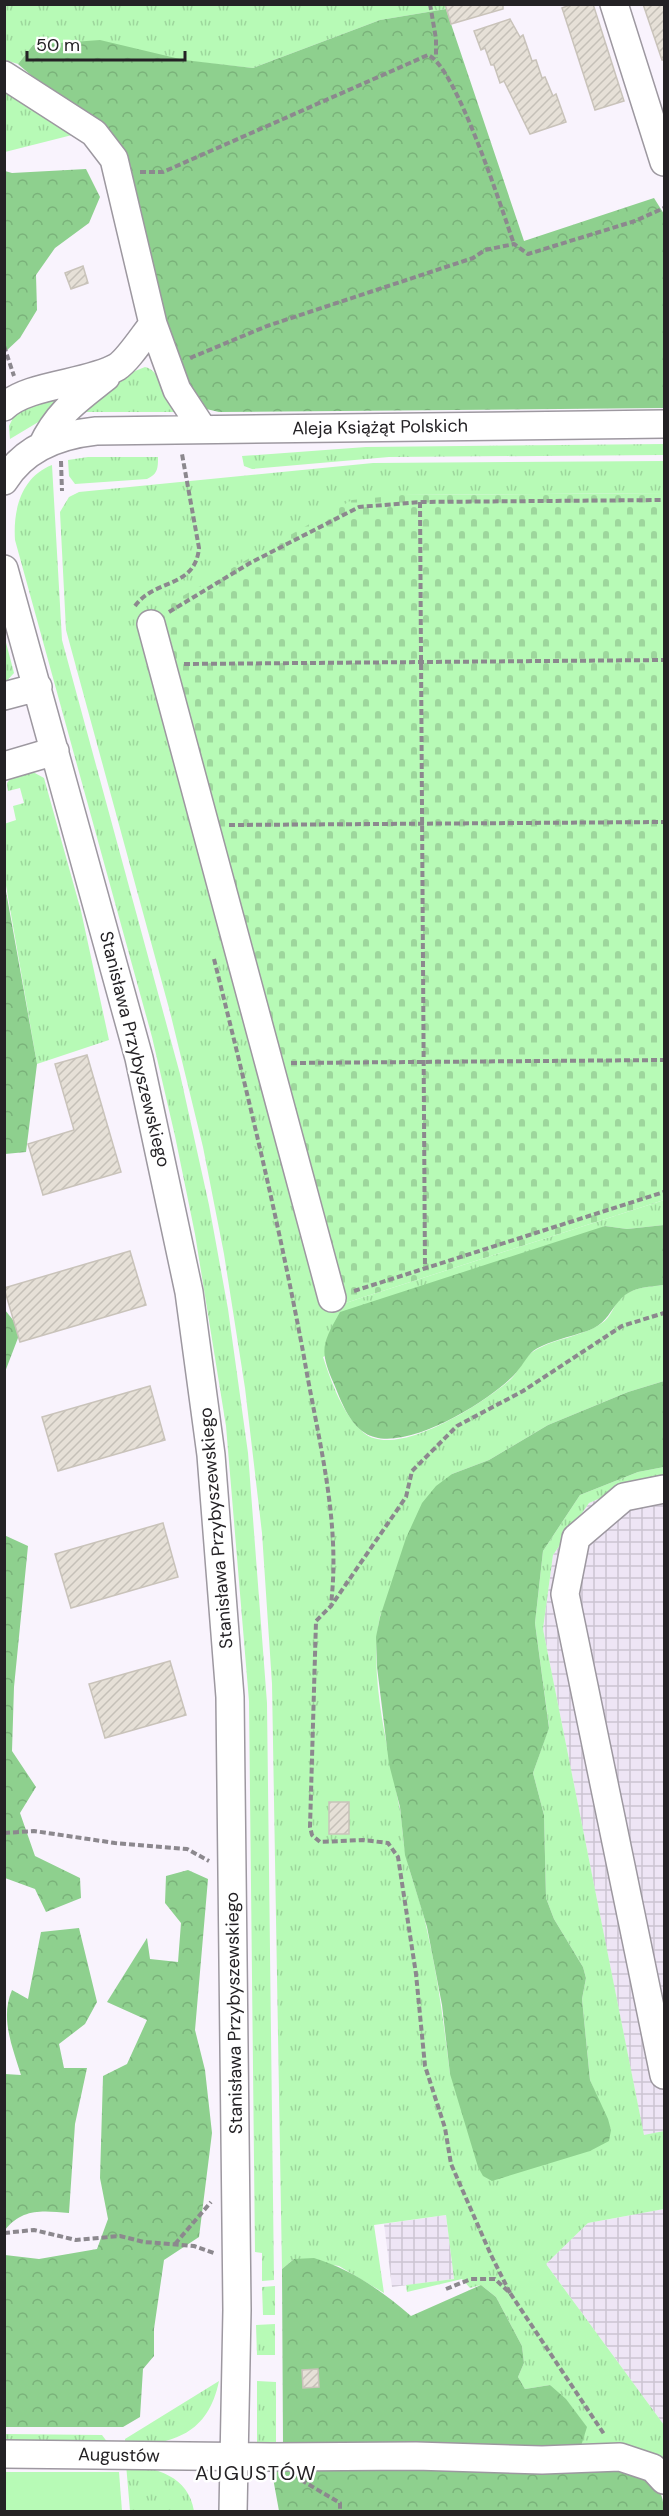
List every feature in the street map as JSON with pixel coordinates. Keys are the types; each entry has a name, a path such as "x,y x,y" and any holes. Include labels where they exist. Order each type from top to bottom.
{"street":[{"path":"614,4 664,162"},
{"path":"4,75 94,133 114,159 153,324 177,390 202,428"},
{"path":"4,481 22,459 42,446 52,424 64,410 118,366 153,324"},
{"path":"4,407 12,399 29,392 53,388 118,366"},
{"name":"Aleja Książąt Polskich","path":"42,446 72,435 96,431 664,424"},
{"name":"Stanisława Przybyszewskiego","path":"4,569 139,1058 189,1292 212,1455 230,1697 237,2310 233,2511"},
{"path":"151,624 332,1298"},
{"path":"4,696 38,687"},
{"path":"4,766 55,751"},
{"path":"664,1489 624,1497 576,1538 566,1594 664,2075"},
{"name":"Augustów","path":"4,2454 234,2457 416,2456 542,2460 620,2457"},
{"path":"620,2457 653,2468 664,2480"}],"path":[{"path":"430,4 436,39 436,58 454,89 479,148 514,244 528,254 635,221 664,208"},
{"path":"118,172 163,172 428,55 436,58"},
{"path":"169,366 267,326 473,258 485,250 514,244"},
{"path":"151,624 250,563 359,507 420,502 664,500"},
{"path":"420,502 425,1269"},
{"path":"162,664 664,660"},
{"path":"205,826 664,822"},
{"path":"269,1063 664,1060"},
{"path":"332,1298 664,1192"},
{"path":"620,2457 510,2293 491,2256 451,2164 445,2128 425,2066 417,1974 398,1857 388,1843 363,1840 320,1842 312,1835 309,1827 316,1621 331,1606 406,1497 412,1471 457,1426 523,1391 622,1326 664,1313"},
{"path":"4,1833 34,1831 115,1844 187,1849 232,1873"},
{"path":"173,2245 212,2202"},
{"path":"4,2233 26,2229 76,2240 120,2236 173,2245 194,2246 215,2254"},
{"path":"446,2289 471,2278 495,2279 510,2293"},
{"path":"299,2479 340,2503 340,2511"}],"shaded area":[{"path":"664,1478 664,2131 644,2136 543,1629 553,1555 589,1503 633,1484"},
{"path":"664,2209 664,2425 546,2264 588,2223"},
{"path":"446,2215 454,2279 392,2287 384,2224"}],"green space":[{"path":"445,4 446,9 380,20 253,68 33,45 18,64 5,60 5,5"},
{"path":"446,9 524,241 654,198 664,214 664,408 219,412 202,408 191,399 170,337 123,155 18,64 33,45 100,40 184,60 253,68 380,20"},
{"path":"5,88 80,133 5,152"},
{"path":"86,169 100,197 89,223 55,248 36,275 37,310 20,338 5,352 5,171 12,173"},
{"path":"145,367 151,369 155,374 171,407 176,412 85,412 72,415 125,375"},
{"path":"75,391 40,421 10,439 9,426 17,410"},
{"path":"664,444 664,455 389,457 252,469 244,466 242,456 366,447"},
{"path":"88,457 158,457 158,464 155,473 147,479 75,484 69,476 68,460"},
{"path":"664,461 664,493 402,495 333,1307 664,1200 664,1225 627,1229 605,1226 323,1357 339,1398 357,1426 364,1433 379,1439 397,1439 440,1425 482,1401 511,1379 530,1354 551,1343 594,1328 605,1321 618,1301 628,1293 664,1285 664,1381 628,1392 548,1425 489,1460 452,1474 380,1616 376,1662 381,1711 405,1849 431,1948 450,2074 611,2130 590,2080 582,1999 586,1978 583,1967 554,1919 546,1898 544,1815 533,1773 549,1727 535,1623 543,1551 580,1495 638,1472 664,1467 664,1478 633,1484 589,1503 553,1555 543,1629 644,2135 664,2131 664,2209 588,2223 546,2264 664,2425 664,2473 581,2446 550,2385 525,2389 518,2377 524,2363 522,2346 496,2297 481,2285 470,2288 462,2279 407,2292 406,2285 454,2279 446,2215 374,2225 384,2293 339,2266 294,2259 282,2269 272,1684 262,1533 245,1388 224,1254 203,1147 170,1012 66,630 60,512 69,497 79,492 373,463"},
{"path":"52,465 62,640 180,1074 209,1205 228,1309 248,1453 267,1703 274,2280 262,2281 262,2253 255,2252 249,1701 226,1426 195,1234 152,1037 15,540 16,517 21,496 26,486 41,470"},
{"path":"664,493 664,1200 333,1307 142,619 352,500 402,495"},
{"path":"4,635 14,673 4,684"},
{"path":"33,772 44,778 81,911 109,1040 37,1064 5,880 4,824 16,820 13,806 24,803 20,788 8,791 7,783 12,777"},
{"path":"4,880 37,1064 26,1152 5,1154"},
{"path":"664,1225 664,1285 640,1288 628,1293 594,1328 536,1349 511,1378 482,1401 462,1413 419,1433 399,1438 380,1438 359,1429 346,1411 329,1372 325,1355 326,1340 340,1312 605,1226 627,1229"},
{"path":"5,1310 21,1330 5,1372"},
{"path":"664,1381 664,1467 638,1472 580,1495 543,1551 535,1623 549,1728 533,1773 544,1815 546,1898 554,1919 583,1967 586,1978 582,1999 590,2080 608,2119 611,2130 609,2141 590,2151 492,2181 483,2176 478,2167 450,2074 442,2005 427,1927 405,1855 400,1807 389,1764 377,1667 376,1637 380,1617 406,1538 422,1503 436,1486 452,1474 489,1460 548,1425 628,1392"},
{"path":"4,1535 28,1546 14,1687 12,1751 36,1787 20,1813 35,1856 80,1878 81,1898 46,1912 35,1889 5,1878"},
{"path":"188,1870 208,1879 195,2030 205,2070 212,2133 199,2237 164,2260 154,2329 154,2356 143,2369 140,2417 123,2427 5,2427 5,2255 39,2259 97,2249 108,2219 100,2178 103,2076 127,2064 147,2020 107,2002 147,1938 150,1959 178,1962 181,1923 165,1903 166,1876"},
{"path":"79,1928 97,2002 85,2024 59,2044 64,2068 87,2068 75,2124 69,2213 34,2212 26,2214 5,2230 5,2074 21,2075 7,2022 9,2001 12,1990 28,1999 41,1932"},
{"path":"314,2258 341,2268 366,2282 411,2316 481,2285 496,2297 522,2346 524,2363 518,2377 525,2389 550,2385 566,2399 587,2427 581,2446 623,2461 647,2475 656,2484 662,2496 664,2511 279,2511 271,2467 283,2446 282,2269 294,2259"},
{"path":"275,2286 275,2315 263,2315 262,2287"},
{"path":"275,2324 275,2355 257,2355 256,2325"},
{"path":"219,2381 207,2413 186,2433 159,2442 125,2446 125,2439"},
{"path":"257,2381 276,2382 276,2446 257,2446"},
{"path":"5,2434 102,2435 108,2443 5,2444"},
{"path":"126,2464 149,2468 178,2482 191,2499 194,2511 130,2511"},
{"path":"5,2472 119,2472 122,2511 5,2511"}],"building":[{"path":"445,4 503,4 503,9 451,24"},
{"path":"572,4 593,4 624,101 595,110 562,8"},
{"path":"643,4 664,4 664,60 662,60"},
{"path":"510,19 520,37 523,35 532,61 536,60 542,78 545,77 553,96 556,94 566,122 530,134 504,81 500,83 485,48 481,50 474,31"},
{"path":"83,266 88,283 71,289 65,273"},
{"path":"87,1055 121,1172 43,1195 28,1144 74,1130 55,1064"},
{"path":"130,1251 146,1305 20,1342 4,1288"},
{"path":"150,1386 165,1440 58,1471 42,1417"},
{"path":"163,1523 178,1577 71,1608 55,1554"},
{"path":"170,1661 186,1715 105,1738 89,1684"},
{"path":"329,1802 349,1802 349,1834 329,1834"},
{"path":"318,2369 319,2387 303,2388 302,2370"}],"district":[{"name":"AUGUSTÓW","path":"256,2473"}]}
